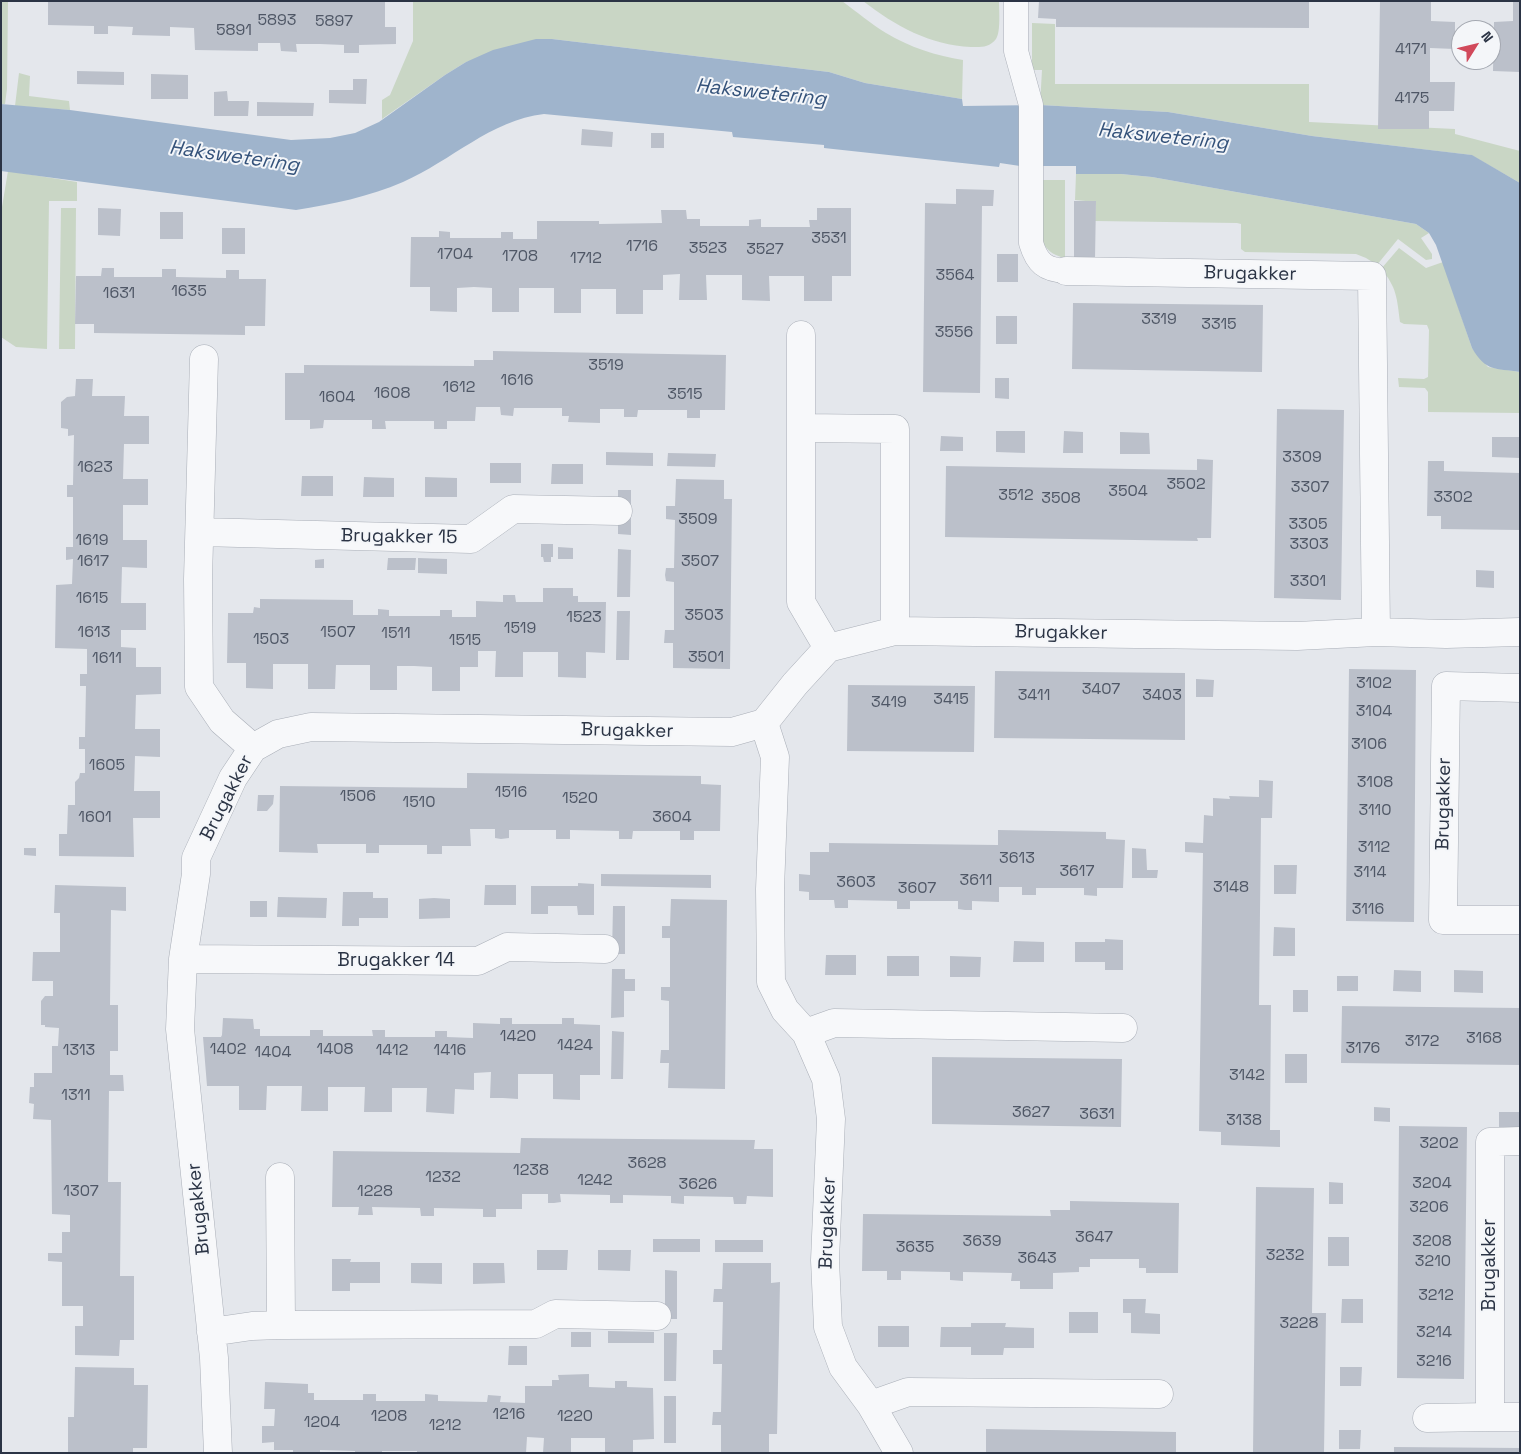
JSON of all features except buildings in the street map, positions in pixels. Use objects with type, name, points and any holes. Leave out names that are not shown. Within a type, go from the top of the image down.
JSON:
[{"type":"street","name":"Brugakker","points":[[1016,1],[1016,51],[1031,105],[1031,243],[1039,262],[1055,271],[1372,276],[1376,632]]},
{"type":"street","points":[[764,723],[795,684],[828,648],[801,602],[801,335]]},
{"type":"street","points":[[204,359],[198,578],[199,687],[222,721],[253,748]]},
{"type":"street","points":[[802,428],[895,429],[895,631]]},
{"type":"street","name":"Brugakker 15","points":[[200,532],[472,539],[513,509],[618,511]]},
{"type":"street","name":"Brugakker","points":[[828,648],[895,631],[1297,636],[1376,632],[1446,634],[1520,632]]},
{"type":"street","name":"Brugakker","points":[[1520,688],[1446,686],[1443,920],[1520,920]]},
{"type":"street","name":"Brugakker","points":[[218,1453],[211,1332],[180,1029],[183,960],[196,874],[196,858],[233,778],[253,748],[278,734],[311,727],[732,732],[764,723],[775,757],[770,889],[771,982],[785,1010],[806,1033],[826,1079],[831,1119],[825,1260],[828,1327],[843,1367],[871,1405],[899,1453]]},
{"type":"street","name":"Brugakker 14","points":[[183,960],[478,961],[506,947],[605,949]]},
{"type":"street","points":[[806,1033],[834,1023],[1123,1028]]},
{"type":"street","name":"Brugakker","points":[[1490,1417],[1490,1142],[1520,1141]]},
{"type":"street","points":[[280,1177],[281,1325]]},
{"type":"street","points":[[211,1332],[252,1326],[281,1325],[536,1324],[555,1314],[657,1316]]},
{"type":"street","points":[[871,1405],[908,1392],[1159,1394]]},
{"type":"street","points":[[1427,1418],[1520,1417]]},
{"type":"green space","points":[[1,1],[8,1],[7,89],[5,104],[1,104]]},
{"type":"green space","points":[[413,1],[842,1],[869,22],[904,43],[943,56],[963,60],[962,99],[865,83],[829,72],[552,39],[466,62],[382,119],[382,100],[390,95],[413,41]]},
{"type":"green space","points":[[863,1],[999,1],[998,36],[991,44],[981,47],[941,42],[900,26]]},
{"type":"green space","points":[[1032,23],[1055,24],[1055,84],[1309,84],[1309,122],[1455,129],[1455,134],[1520,151],[1520,183],[1471,155],[1312,136],[1168,112],[1040,105],[1042,70],[1032,70]]},
{"type":"green space","points":[[19,73],[30,76],[29,96],[69,101],[70,110],[15,106]]},
{"type":"green space","points":[[8,171],[77,182],[77,201],[49,201],[47,349],[16,347],[1,337],[1,213]]},
{"type":"green space","points":[[1076,174],[1121,174],[1152,177],[1416,224],[1429,233],[1421,238],[1432,254],[1432,259],[1426,260],[1398,239],[1377,265],[1356,254],[1245,252],[1241,249],[1241,224],[1237,223],[1095,221],[1096,202],[1075,200]]},
{"type":"green space","points":[[1039,180],[1065,180],[1065,258],[1055,255],[1050,251],[1041,238]]},
{"type":"green space","points":[[61,208],[76,208],[75,349],[59,349]]},
{"type":"green space","points":[[1399,248],[1426,268],[1443,262],[1472,348],[1488,367],[1520,372],[1520,413],[1428,412],[1428,392],[1425,388],[1399,387],[1398,378],[1424,379],[1428,377],[1429,330],[1427,325],[1404,324],[1400,322],[1393,288],[1381,269]]},
{"type":"water","name":"Hakswetering","points":[[536,39],[552,39],[829,72],[865,83],[962,99],[963,106],[1040,105],[1168,112],[1312,136],[1472,155],[1520,183],[1520,372],[1492,368],[1477,356],[1472,348],[1436,245],[1429,233],[1416,224],[1152,177],[1121,174],[1076,174],[1076,166],[1020,166],[1000,163],[999,167],[824,148],[824,145],[733,137],[732,132],[544,114],[506,124],[403,182],[377,192],[296,210],[1,171],[1,104],[70,110],[291,140],[330,138],[355,133],[379,122],[466,62],[493,50]]}]
